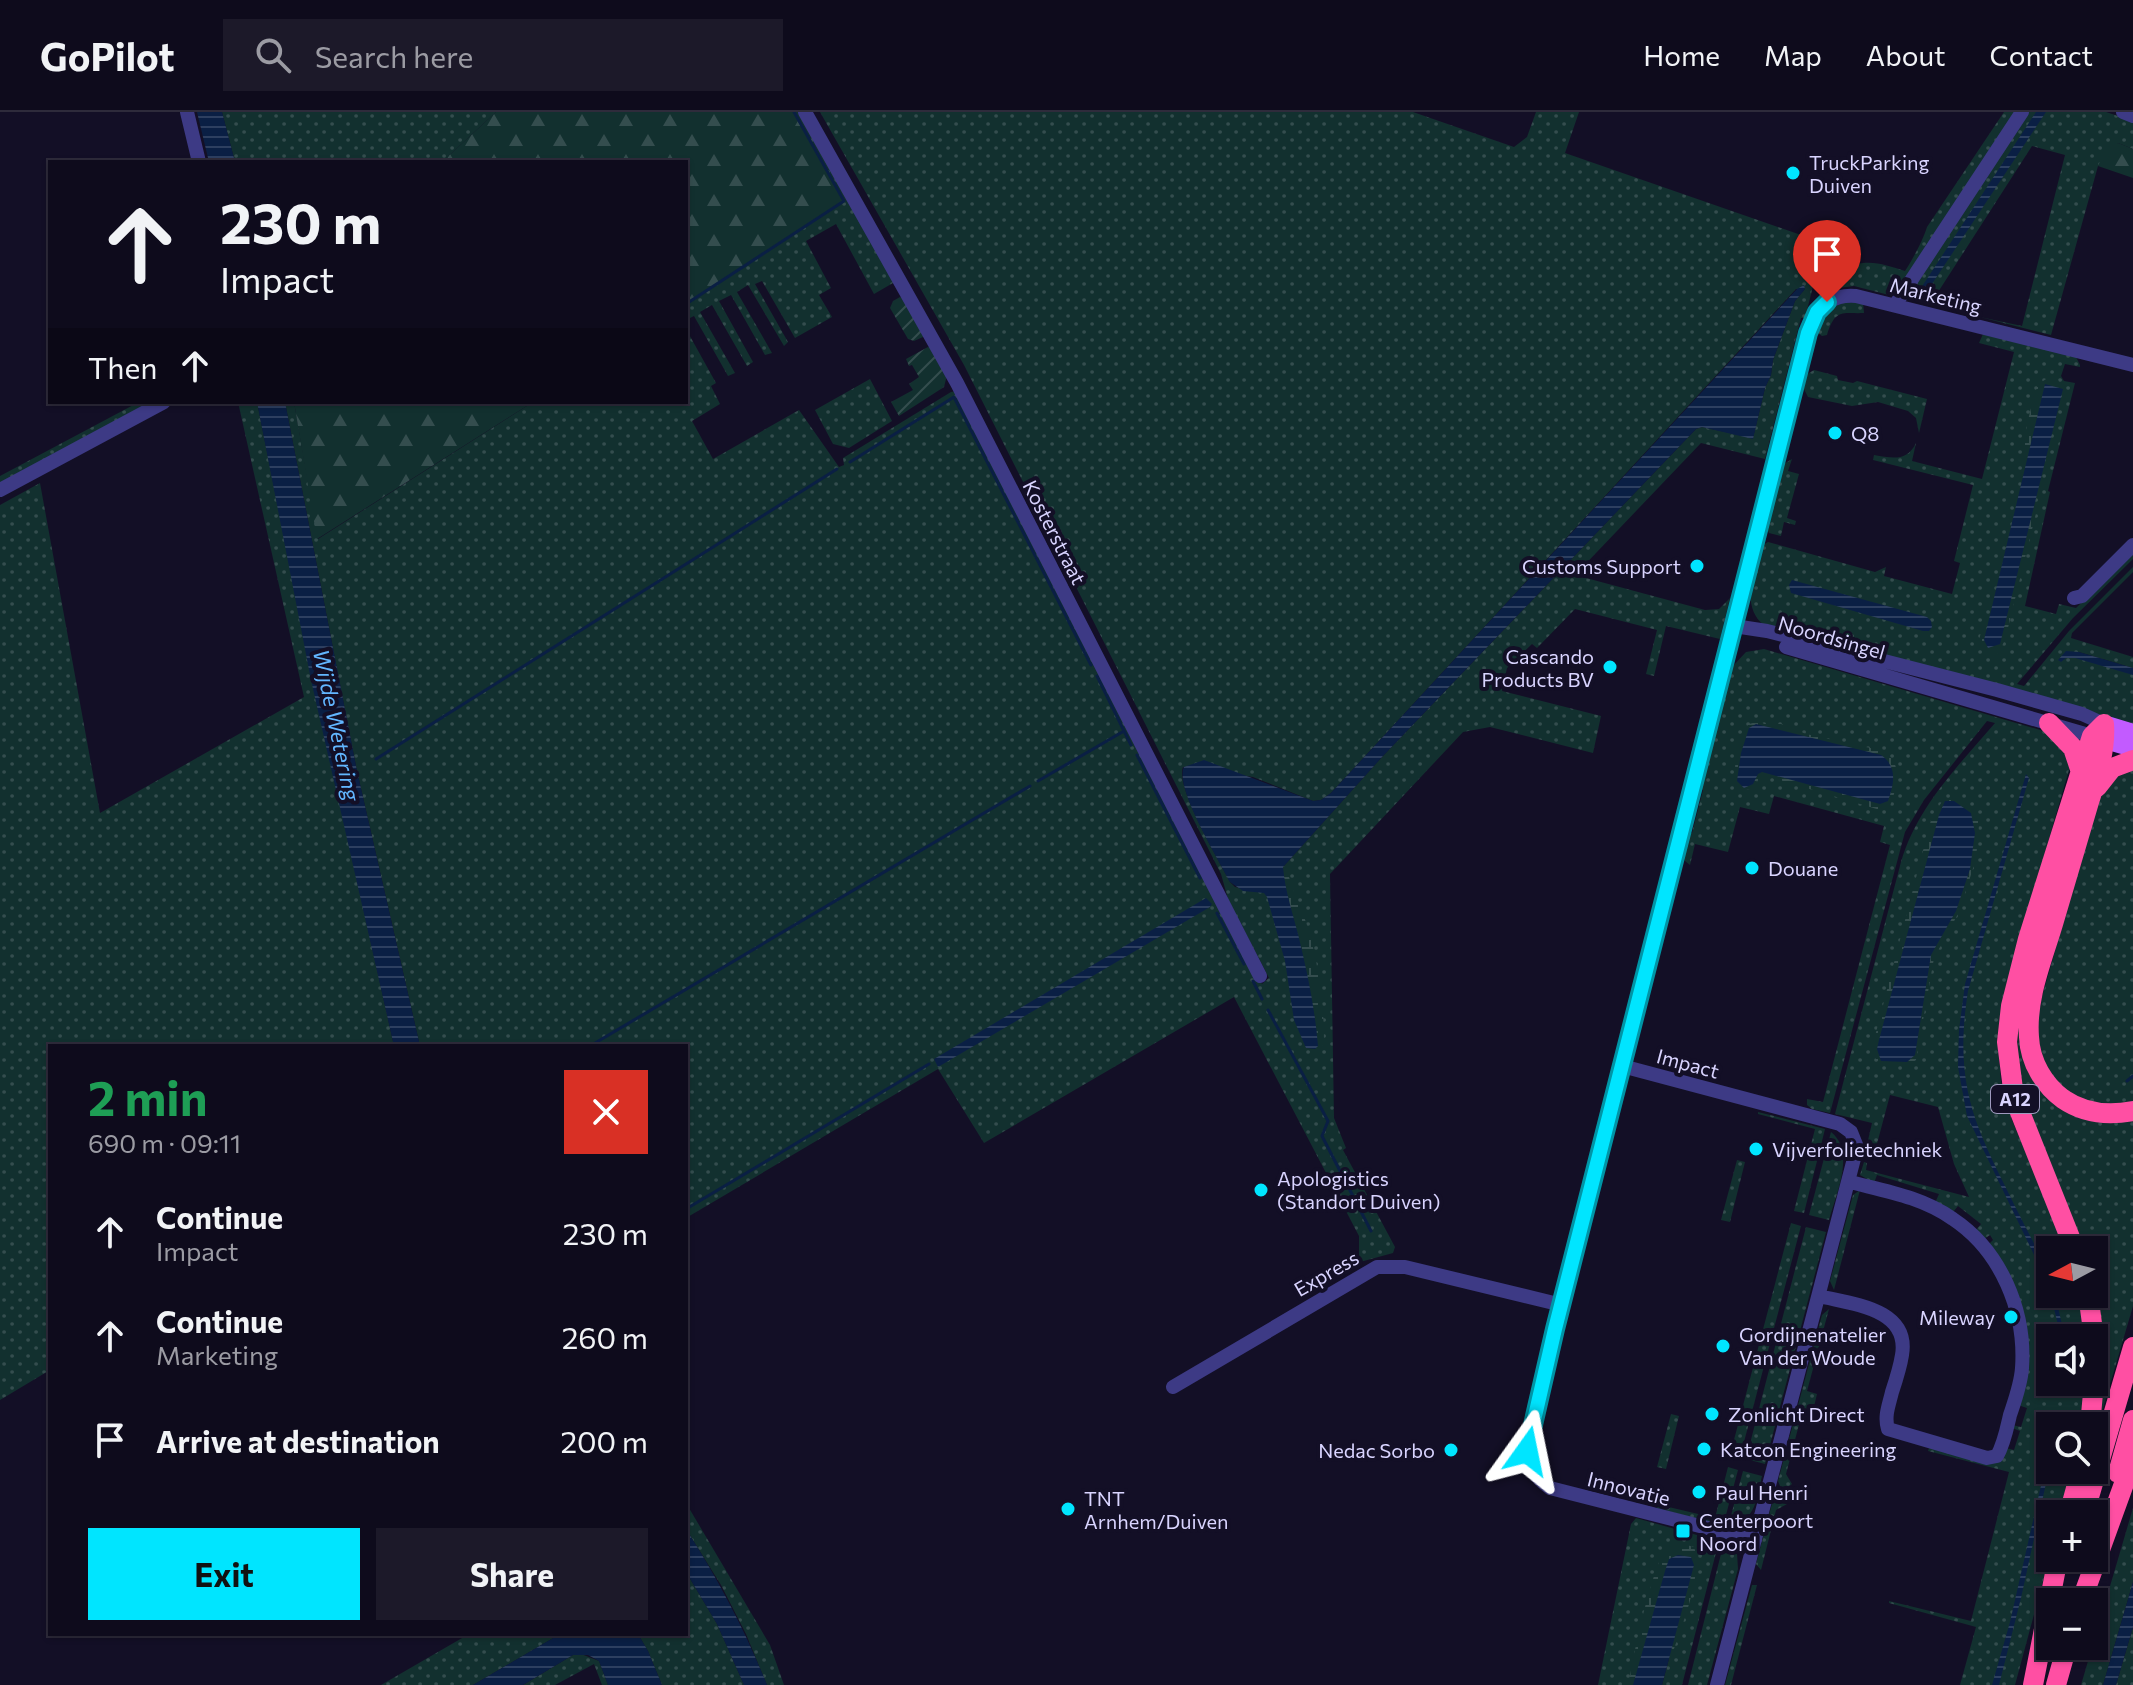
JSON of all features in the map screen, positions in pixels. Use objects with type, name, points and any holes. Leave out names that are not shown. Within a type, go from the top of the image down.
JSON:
[{"type":"highway","points":[[2049,723],[2073,748],[2081,772]]},
{"type":"highway","name":"A12","points":[[2069,1236],[2014,1097],[2007,1042],[2011,1006],[2028,939],[2095,733]]},
{"type":"highway","name":"A12","points":[[2095,733],[2092,793],[2034,983],[2029,1040],[2034,1060],[2047,1085],[2073,1105],[2101,1113],[2133,1111]]},
{"type":"highway","name":"A12","points":[[2092,793],[2112,768],[2133,760]]},
{"type":"highway","points":[[2088,1500],[2133,1347]]},
{"type":"highway","points":[[2108,1505],[2133,1420]]},
{"type":"highway","points":[[2085,1588],[2133,1459]]},
{"type":"highway","points":[[2034,1685],[2055,1572]]},
{"type":"highway","points":[[2034,1685],[2041,1660]]},
{"type":"highway","points":[[2056,1685],[2063,1660]]},
{"type":"main road","name":"Noordsingel","points":[[2095,733],[2133,733]]},
{"type":"main road","name":"Noordsingel","points":[[2095,733],[2133,748]]},
{"type":"street","points":[[187,112],[199,160]]},
{"type":"street","name":"Kosterstraat","points":[[805,112],[957,383],[1260,976]]},
{"type":"street","points":[[1895,305],[2022,112]]},
{"type":"street","points":[[2123,112],[2133,116]]},
{"type":"street","name":"Marketing","points":[[1734,626],[1811,321],[1821,307],[1842,296],[1856,296],[2133,365]]},
{"type":"street","points":[[0,490],[160,404]]},
{"type":"street","points":[[2074,598],[2082,596],[2133,545]]},
{"type":"street","points":[[1622,1066],[1734,626]]},
{"type":"street","name":"Noordsingel","points":[[1734,626],[1767,631],[2082,714],[2095,733]]},
{"type":"street","name":"Noordsingel","points":[[1734,626],[1764,640],[2049,723],[2095,733]]},
{"type":"street","name":"Impact","points":[[1622,1066],[1840,1124],[1851,1132],[1857,1147],[1717,1685]]},
{"type":"street","name":"Innovatie","points":[[1622,1066],[1527,1451],[1529,1466],[1537,1479],[1550,1488],[1755,1540]]},
{"type":"street","points":[[1819,1296],[1876,1309],[1895,1325],[1903,1354],[1886,1415],[1888,1429],[1987,1458],[1997,1456],[2022,1371],[2016,1309],[1998,1266],[1981,1243],[1952,1218],[1905,1196],[1850,1182]]},
{"type":"street","name":"Express","points":[[1173,1387],[1377,1267],[1395,1265],[1562,1305]]},
{"type":"green space","points":[[222,112],[496,112],[444,160],[234,160]]},
{"type":"green space","points":[[496,112],[794,112],[844,201],[688,303],[688,160],[444,160]]},
{"type":"green space","points":[[794,112],[801,112],[895,276],[893,283],[874,294],[836,224],[806,241],[831,288],[819,295],[832,317],[795,338],[762,281],[755,284],[788,342],[784,346],[748,285],[737,292],[772,353],[765,355],[731,295],[719,301],[753,362],[747,366],[712,305],[700,312],[735,373],[728,376],[694,316],[688,319],[688,303],[844,201]]},
{"type":"green space","points":[[820,112],[1413,112],[1514,147],[1527,137],[1536,112],[1579,112],[1565,153],[1824,243],[1805,318],[1801,318],[1765,459],[1701,443],[1575,575],[1705,610],[1719,609],[1730,598],[1720,639],[1666,626],[1654,676],[1646,674],[1657,630],[1575,609],[1537,648],[1532,644],[1507,668],[1502,691],[1601,716],[1593,753],[1490,727],[1463,732],[1330,874],[1334,1118],[1346,1148],[1343,1150],[1395,1247],[1393,1253],[1360,1262],[1359,1236],[1234,997],[984,1143],[938,1069],[688,1217],[688,1044],[420,1044],[357,771],[285,404],[294,404],[318,539],[530,404],[688,404],[688,333],[716,383],[711,386],[720,404],[692,421],[713,459],[799,410],[839,467],[844,465],[843,458],[951,392],[958,391],[1262,984],[1269,978],[1228,899],[1221,874],[964,365]],"holes":[[[1796,289],[1805,289],[1795,301],[1773,360],[1753,438],[1702,427],[1696,429],[1382,757],[1283,867],[1268,893],[1235,887],[1191,806],[1182,777],[1183,767],[1253,777],[1313,801],[1331,793]]]},
{"type":"green space","points":[[2004,112],[2019,112],[1895,293],[1889,295],[1854,286],[1838,288],[1846,269],[1853,265],[1876,263],[1905,271],[1927,227]]},
{"type":"green space","points":[[2026,112],[2106,112],[2133,121],[2133,149],[2118,143],[2098,166],[2051,335],[1980,317],[2022,326],[2065,155],[2032,146],[1931,303],[1970,315],[1916,301],[1913,288]]},
{"type":"green space","points":[[2118,143],[2133,149],[2133,178],[2098,166],[2105,150]]},
{"type":"green space","points":[[900,297],[906,299],[924,332],[923,337],[914,341],[908,339],[890,308],[893,301]]},
{"type":"green space","points":[[1844,302],[1863,303],[1864,313],[1837,316],[1827,335],[1822,336],[1815,331],[1825,311]]},
{"type":"green space","points":[[1983,334],[2076,357],[2080,365],[2065,364],[2061,376],[2064,381],[2075,383],[2048,491],[2025,606],[2056,614],[2059,604],[2076,608],[2133,552],[2133,559],[2073,618],[2017,684],[2024,686],[2069,631],[2133,567],[2133,572],[2072,633],[2071,638],[2133,657],[2133,668],[2071,652],[2133,671],[2133,725],[1919,667],[1876,652],[1766,627],[1753,610],[1752,578],[1761,546],[1768,542],[1875,572],[1886,567],[1884,576],[1952,594],[1960,563],[1954,561],[1973,485],[1873,460],[1874,455],[1904,456],[1916,443],[1912,461],[1982,479],[2014,352],[1979,343]]},
{"type":"green space","points":[[928,347],[933,348],[947,375],[944,387],[899,416],[891,402],[913,390],[909,384],[919,377],[906,359]]},
{"type":"green space","points":[[1814,370],[1837,376],[1838,380],[1857,381],[1927,399],[1919,433],[1916,418],[1908,411],[1878,402],[1852,406],[1808,397],[1802,385],[1804,376]]},
{"type":"green space","points":[[2048,378],[2058,380],[2063,392],[2026,464],[2025,443],[2030,414],[2038,384]]},
{"type":"green space","points":[[870,379],[892,421],[849,448],[833,444],[815,410]]},
{"type":"green space","points":[[135,404],[151,404],[0,485],[0,476]]},
{"type":"green space","points":[[238,404],[257,404],[313,682],[394,1044],[48,1044],[48,1371],[0,1400],[0,505],[40,483],[100,813],[304,697]]},
{"type":"green space","points":[[294,404],[530,404],[317,539]]},
{"type":"green space","points":[[1792,459],[1788,471],[1799,474],[1787,518],[1796,521],[1795,525],[1784,522],[1781,536],[1769,533],[1766,527],[1782,465]]},
{"type":"green space","points":[[2038,505],[2005,640],[1997,655],[1990,655],[1981,646],[1981,633],[1989,630],[2029,511]]},
{"type":"green space","points":[[1764,649],[2047,732],[2055,737],[2071,763],[2004,994],[1998,1041],[2001,1081],[2012,1120],[2061,1236],[2036,1236],[2036,1308],[2081,1308],[2083,1324],[2036,1324],[2036,1396],[2084,1396],[2082,1412],[2036,1412],[2036,1484],[2067,1484],[2063,1500],[2036,1500],[2036,1572],[2045,1572],[2041,1588],[2036,1588],[2036,1607],[2015,1685],[1960,1685],[1976,1627],[1889,1603],[1971,1621],[2009,1472],[1928,1451],[1929,1448],[1985,1462],[2006,1448],[2014,1450],[2020,1431],[2012,1425],[2021,1427],[2027,1408],[2018,1405],[2027,1352],[1989,1244],[1993,1240],[1990,1235],[1984,1239],[1975,1231],[1981,1224],[1958,1206],[1953,1212],[1935,1203],[1939,1194],[1877,1175],[1874,1183],[1860,1175],[1864,1162],[1867,1163],[1866,1170],[1969,1197],[1954,1164],[1938,1107],[1890,1095],[1874,1155],[1867,1153],[1866,1149],[1872,1123],[1835,1114],[1908,842],[1940,788],[1995,723],[1987,721],[1924,800],[1905,832],[1830,1113],[1812,1109],[1807,1105],[1807,1099],[1823,1102],[1890,845],[1880,842],[1884,826],[1774,796],[1769,814],[1740,807],[1728,852],[1695,844],[1690,865],[1685,861],[1683,855],[1688,833],[1692,833],[1703,790],[1700,788],[1732,667],[1746,652]]},
{"type":"green space","points":[[1760,721],[1884,751],[1897,770],[1890,806],[1880,810],[1766,776],[1759,778],[1751,790],[1739,789],[1735,774],[1738,746],[1749,724]]},
{"type":"green space","points":[[2133,765],[2133,1102],[2102,1105],[2078,1098],[2058,1083],[2044,1062],[2037,1038],[2037,1022],[2100,794],[2119,770]]},
{"type":"green space","points":[[1955,798],[1977,816],[1976,859],[1959,912],[1934,958],[1916,1060],[1896,1066],[1885,1064],[1876,1060],[1873,1044],[1932,816],[1944,799]]},
{"type":"green space","points":[[1287,865],[1312,943],[1320,985],[1324,1042],[1315,1049],[1282,883],[1283,867]]},
{"type":"green space","points":[[2026,1003],[2046,1091],[2133,1116],[2133,1306],[2108,1391],[2108,1324],[2094,1324],[2094,1308],[2108,1308],[2108,1236],[2075,1236],[2017,1081],[2017,1033]]},
{"type":"green space","points":[[1758,1112],[1825,1129],[1804,1213],[1794,1211],[1815,1129]]},
{"type":"green space","points":[[1831,1132],[1838,1140],[1843,1162],[1829,1220],[1809,1215]]},
{"type":"green space","points":[[1737,1160],[1745,1162],[1730,1222],[1721,1220]]},
{"type":"green space","points":[[1860,1190],[1834,1290],[1830,1281],[1853,1195]]},
{"type":"green space","points":[[1791,1223],[1801,1226],[1740,1457],[1730,1455]]},
{"type":"green space","points":[[1806,1227],[1826,1232],[1765,1464],[1746,1459]]},
{"type":"green space","points":[[1829,1309],[1807,1391],[1817,1394],[1811,1419],[1801,1417],[1786,1474],[1792,1484],[1787,1488],[1780,1486],[1778,1481],[1822,1315]]},
{"type":"green space","points":[[2094,1396],[2107,1396],[2102,1412],[2094,1412]]},
{"type":"green space","points":[[1671,1414],[1679,1416],[1666,1469],[1657,1467]]},
{"type":"green space","points":[[1728,1467],[1738,1470],[1723,1526],[1657,1508],[1656,1504],[1715,1518]]},
{"type":"green space","points":[[1743,1471],[1762,1476],[1756,1500],[1745,1519],[1729,1523]]},
{"type":"green space","points":[[1773,1500],[1785,1500],[1787,1504],[1776,1510],[1761,1570],[1756,1564]]},
{"type":"green space","points":[[688,1506],[770,1645],[784,1685],[767,1685],[721,1585],[688,1532]]},
{"type":"green space","points":[[2133,1508],[2133,1582],[2103,1685],[2081,1685],[2088,1660],[2108,1660],[2108,1593]]},
{"type":"green space","points":[[1636,1518],[1675,1529],[1681,1534],[1682,1531],[1719,1541],[1682,1685],[1662,1685],[1694,1565],[1633,1685],[1598,1685],[1631,1524]]},
{"type":"green space","points":[[1671,1541],[1694,1547],[1696,1573],[1689,1604],[1670,1661],[1668,1653],[1636,1685],[1629,1685],[1651,1586],[1664,1550]]},
{"type":"green space","points":[[1724,1542],[1737,1553],[1738,1569],[1707,1685],[1688,1685]]},
{"type":"green space","points":[[688,1575],[717,1624],[744,1685],[662,1685],[639,1636],[688,1636]]},
{"type":"green space","points":[[1752,1585],[1757,1585],[1731,1685],[1725,1685]]},
{"type":"green space","points":[[2133,1627],[2133,1685],[2116,1685]]},
{"type":"green space","points":[[466,1636],[557,1636],[473,1685],[381,1685]]},
{"type":"green space","points":[[581,1654],[599,1661],[608,1685],[602,1685],[594,1664],[555,1685],[523,1685],[573,1655]]},
{"type":"water","points":[[197,112],[222,112],[234,160],[209,160]]},
{"type":"water","points":[[2036,112],[2046,112],[1924,296],[1919,291]]},
{"type":"water","points":[[1804,285],[1805,289],[1795,301],[1773,360],[1753,439],[1702,427],[1696,429],[1382,757],[1283,867],[1315,1018],[1318,1046],[1315,1049],[1306,1048],[1294,1020],[1285,961],[1267,897],[1264,893],[1243,891],[1230,882],[1191,806],[1185,790],[1184,767],[1204,760],[1313,801],[1331,793]]},
{"type":"water","points":[[2045,384],[2063,389],[2000,644],[1988,648],[1984,640]]},
{"type":"water","name":"Wijde Wetering","points":[[257,404],[285,404],[357,771],[420,1044],[394,1044],[311,680]]},
{"type":"water","points":[[1792,580],[1927,617],[1932,627],[1929,631],[1923,631],[1791,593],[1789,585]]},
{"type":"water","points":[[2066,651],[2133,668],[2133,675],[2075,658],[2066,658],[2061,662],[2058,660]]},
{"type":"water","points":[[1756,724],[1881,755],[1892,770],[1893,782],[1888,801],[1880,804],[1762,772],[1753,784],[1744,788],[1737,781],[1741,753],[1749,728]]},
{"type":"water","points":[[2026,774],[2029,778],[1968,991],[1964,1057],[1973,1111],[1993,1161],[2036,1247],[2036,1259],[1967,1116],[1958,1067],[1965,984]]},
{"type":"water","points":[[1945,801],[1954,801],[1971,813],[1975,833],[1970,869],[1956,911],[1931,955],[1915,1055],[1907,1062],[1881,1061],[1877,1049],[1879,1040]]},
{"type":"water","points":[[1206,898],[1212,904],[1210,907],[938,1067],[934,1059]]},
{"type":"water","points":[[2054,1308],[2058,1308],[2062,1324],[2058,1324]]},
{"type":"water","points":[[2041,1484],[2046,1484],[2042,1500],[2038,1500]]},
{"type":"water","points":[[2036,1508],[2036,1529],[2021,1598],[1999,1685],[1992,1685]]},
{"type":"water","points":[[688,1532],[730,1605],[767,1685],[744,1685],[717,1624],[688,1575]]},
{"type":"water","points":[[1678,1555],[1691,1557],[1694,1565],[1662,1685],[1633,1685],[1669,1559]]},
{"type":"water","points":[[2133,1582],[2133,1627],[2116,1685],[2103,1685]]},
{"type":"water","points":[[557,1636],[639,1636],[662,1685],[608,1685],[599,1661],[588,1655],[573,1655],[523,1685],[473,1685]]},
{"type":"waterway","points":[[688,303],[844,201],[794,112]]},
{"type":"waterway","points":[[850,462],[954,397],[1091,665]]},
{"type":"waterway","points":[[376,759],[837,469]]},
{"type":"waterway","points":[[1097,676],[1131,745]]},
{"type":"waterway","points":[[1038,781],[1124,731]]},
{"type":"waterway","points":[[1137,755],[1200,878]]},
{"type":"waterway","points":[[593,1044],[1030,786]]},
{"type":"waterway","points":[[1217,913],[1244,964]]},
{"type":"waterway","points":[[1253,981],[1262,999]]},
{"type":"waterway","points":[[1268,1010],[1328,1121],[1322,1136],[1371,1231]]},
{"type":"waterway","points":[[688,1208],[929,1064]]},
{"type":"waterway","points":[[2127,1081],[2133,1076]]},
{"type":"place","name":"TruckParking Duiven","points":[[1793,173]]},
{"type":"place","name":"Q8","points":[[1835,433]]},
{"type":"place","name":"Customs Support","points":[[1697,566]]},
{"type":"place","name":"Cascando Products BV","points":[[1610,667]]},
{"type":"place","name":"Douane","points":[[1752,868]]},
{"type":"place","name":"Vijverfolietechniek","points":[[1756,1149]]},
{"type":"place","name":"Apologistics (Standort Duiven)","points":[[1261,1190]]},
{"type":"place","name":"Mileway","points":[[2011,1317]]},
{"type":"place","name":"Gordijnenatelier Van der Woude","points":[[1723,1346]]},
{"type":"place","name":"Zonlicht Direct","points":[[1712,1414]]},
{"type":"place","name":"Katcon Engineering","points":[[1704,1449]]},
{"type":"place","name":"Nedac Sorbo","points":[[1451,1450]]},
{"type":"place","name":"Paul Henri","points":[[1699,1492]]},
{"type":"place","name":"TNT Arnhem/Duiven","points":[[1068,1509]]},
{"type":"place","name":"Centerpoort Noord","points":[[1683,1531]]},
{"type":"route","points":[[1527,1451],[1555,1329],[1811,321],[1827,302]]}]
